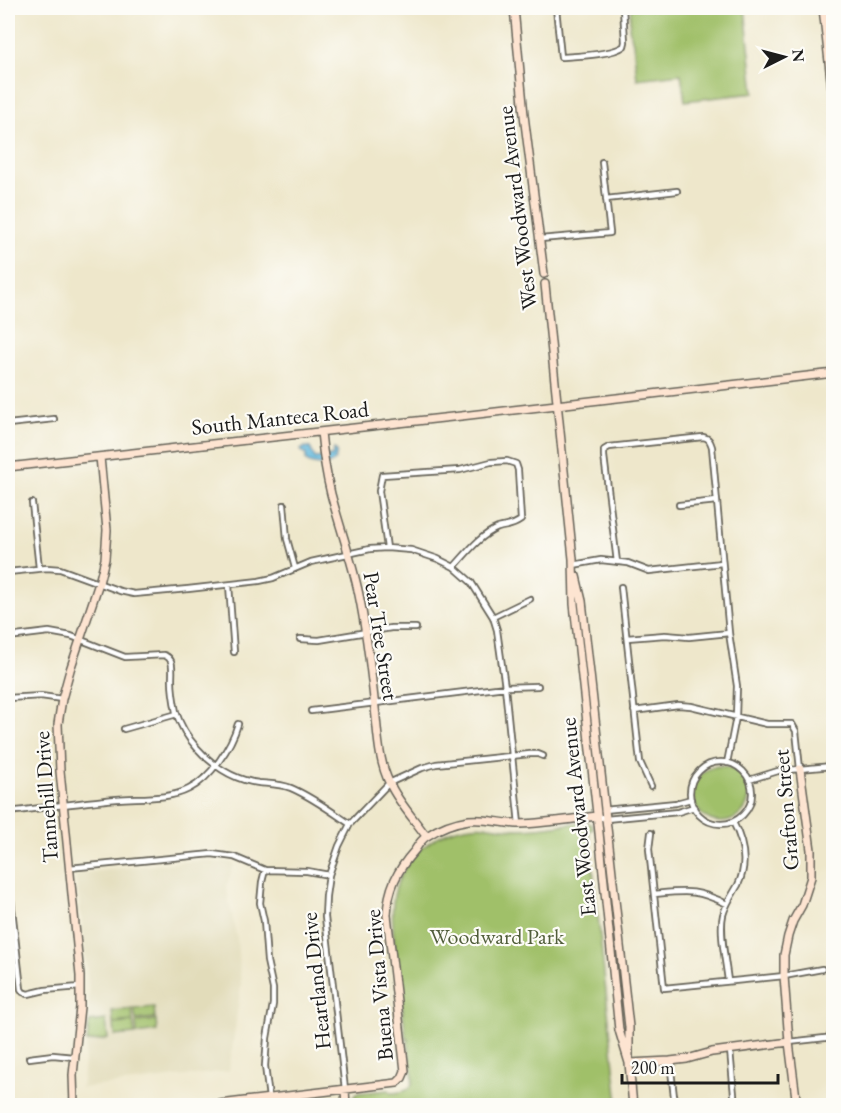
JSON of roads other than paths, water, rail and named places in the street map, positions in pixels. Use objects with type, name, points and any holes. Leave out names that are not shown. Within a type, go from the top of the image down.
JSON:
[{"type":"street","name":"West Woodward Avenue","points":[[514,8],[557,405]]},
{"type":"street","points":[[556,8],[561,57],[620,50],[625,42],[623,8]]},
{"type":"street","points":[[823,8],[834,107]]},
{"type":"street","points":[[540,239],[610,233],[602,162]]},
{"type":"street","points":[[606,199],[677,191]]},
{"type":"street","name":"South Manteca Road","points":[[8,467],[834,373]]},
{"type":"street","name":"East Woodward Avenue","points":[[557,405],[573,565],[574,604],[618,1030],[629,1063]]},
{"type":"street","points":[[8,424],[54,418]]},
{"type":"street","name":"Pear Tree Street","points":[[321,432],[331,494],[349,553],[366,632],[381,755],[389,783],[426,836]]},
{"type":"street","points":[[617,562],[604,450],[609,447],[708,438],[711,447],[729,633],[737,687],[736,717],[727,763]]},
{"type":"street","name":"Tannehill Drive","points":[[74,1106],[73,1075],[79,1028],[80,987],[58,750],[58,724],[62,699],[105,559],[107,543],[105,500],[100,457]]},
{"type":"street","points":[[387,548],[379,491],[382,475],[452,471],[491,462],[507,461],[516,464],[520,520],[513,526],[497,528],[476,543],[454,567]]},
{"type":"street","points":[[679,505],[717,501]]},
{"type":"street","points":[[32,503],[39,568]]},
{"type":"street","points":[[284,505],[287,539],[296,567]]},
{"type":"street","points":[[8,572],[39,568],[60,569],[134,594],[229,585],[273,578],[311,562],[349,553],[387,548],[411,550],[438,559],[454,567],[471,582],[493,617],[497,630],[519,824]]},
{"type":"street","points":[[573,565],[601,560],[628,563],[649,571],[722,563]]},
{"type":"street","name":"East Woodward Avenue","points":[[573,565],[582,601],[620,932],[629,1027],[629,1063],[633,1106]]},
{"type":"street","points":[[229,585],[234,652]]},
{"type":"street","points":[[621,587],[640,762],[651,786]]},
{"type":"street","points":[[493,617],[530,599]]},
{"type":"street","points":[[300,639],[319,640],[391,628],[416,628]]},
{"type":"street","points":[[8,637],[50,632],[71,636],[125,657],[164,656],[168,658],[171,661],[177,714],[195,746],[215,766],[224,772],[251,782],[291,788],[350,824]]},
{"type":"street","points":[[627,638],[666,634],[689,637],[729,633]]},
{"type":"street","points":[[311,711],[505,687],[538,686]]},
{"type":"street","points":[[8,698],[41,696],[62,699]]},
{"type":"street","points":[[634,711],[678,705],[736,717]]},
{"type":"street","points":[[124,729],[177,714]]},
{"type":"street","name":"Grafton Street","points":[[736,717],[767,724],[792,724],[796,731],[812,864],[811,877],[788,936],[784,956],[789,1042],[797,1106]]},
{"type":"street","points":[[8,814],[16,811],[181,793],[199,783],[215,766],[234,739],[238,724]]},
{"type":"street","name":"Heartland Drive","points":[[346,1106],[325,916],[329,875],[350,824],[389,783],[422,768],[436,764],[538,754],[543,756]]},
{"type":"street","points":[[727,763],[739,768],[749,780],[752,791],[749,806],[744,814],[733,822],[717,824],[707,821],[696,811],[691,799],[693,780],[710,764],[727,763]]},
{"type":"street","points":[[749,780],[767,773],[832,766]]},
{"type":"street","points":[[597,816],[605,810],[676,803],[691,799]]},
{"type":"street","name":"Buena Vista Drive","points":[[203,1106],[269,1102],[397,1083],[402,1078],[405,1071],[389,937],[388,902],[399,870],[426,836],[467,820],[519,824],[597,816],[606,819],[678,812],[694,807]]},
{"type":"street","points":[[728,981],[723,916],[739,883],[744,860],[740,835],[733,822]]},
{"type":"street","points":[[651,833],[649,849],[664,988],[784,976],[822,969]]},
{"type":"street","points":[[69,868],[212,854],[234,857],[266,870],[307,871],[329,875]]},
{"type":"street","points":[[266,870],[260,903],[273,989],[265,1066],[269,1102]]},
{"type":"street","points":[[8,873],[19,985],[23,992],[28,994],[80,987]]},
{"type":"street","points":[[654,894],[699,892],[727,904]]},
{"type":"street","points":[[629,1063],[687,1059],[712,1052],[834,1037]]},
{"type":"street","points":[[730,1050],[735,1106]]},
{"type":"street","points":[[29,1058],[53,1055],[74,1057]]},
{"type":"street","points":[[670,1061],[675,1106]]},
{"type":"water","points":[[305,447],[310,448],[315,458],[332,456],[334,449],[337,451],[335,459],[327,465],[306,461],[306,455],[301,450]]},
{"type":"park label","name":"Woodward Park","points":[[497,936]]}]
